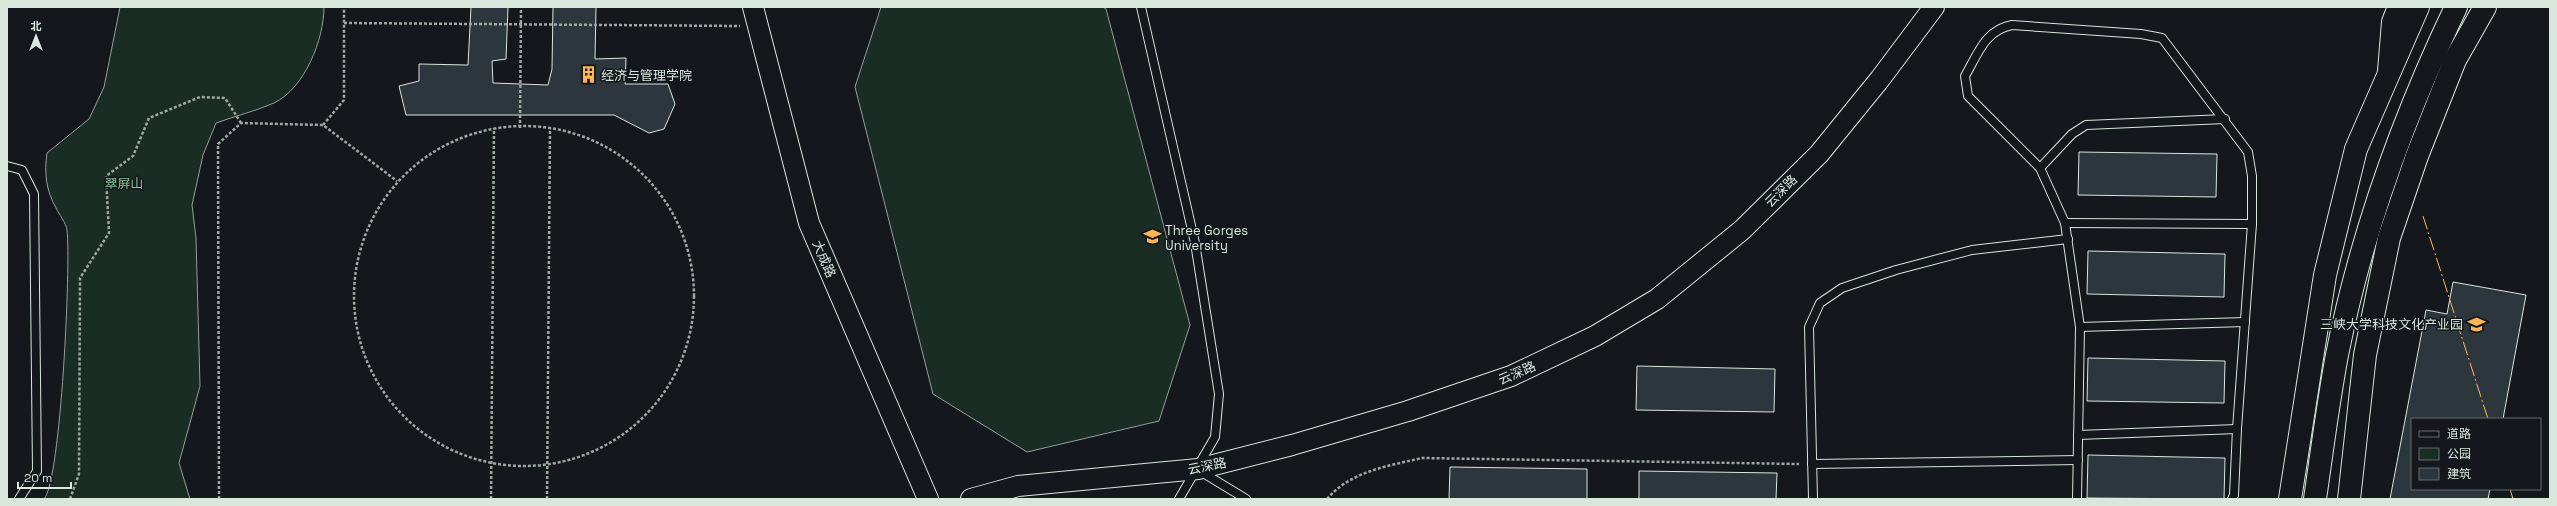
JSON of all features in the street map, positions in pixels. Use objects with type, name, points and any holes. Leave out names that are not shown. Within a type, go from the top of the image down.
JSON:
[{"type":"highway","points":[[2389,71],[2393,22],[2399,7]]},
{"type":"highway","points":[[2290,499],[2324,275],[2356,149],[2418,7]]},
{"type":"highway","points":[[2315,499],[2337,355],[2368,233],[2398,142],[2424,74],[2456,7]]},
{"type":"highway","points":[[2349,499],[2365,355],[2389,238],[2417,156],[2455,60],[2485,7]]},
{"type":"street","name":"大成路","points":[[753,7],[809,223],[928,499]]},
{"type":"street","name":"云深路","points":[[971,499],[1018,486],[1198,469],[1292,445],[1408,411],[1511,376],[1595,336],[1657,299],[1742,230],[1819,154],[1880,79],[1934,7]]},
{"type":"lane","points":[[1141,7],[1195,243],[1220,394],[1215,437],[1198,469],[1179,499]]},
{"type":"lane","points":[[2077,499],[2080,327],[2065,223],[2040,168],[1968,96],[1965,76],[1989,36],[1999,28],[2012,25],[2141,34],[2162,38],[2225,119],[2248,152],[2252,176],[2252,224],[2244,322],[2234,495],[2232,499]]},
{"type":"lane","points":[[2040,168],[2072,134],[2086,125],[2225,119]]},
{"type":"lane","points":[[7,166],[22,170],[34,194],[37,470],[19,499]]},
{"type":"lane","points":[[2065,223],[2252,224]]},
{"type":"lane","points":[[1813,499],[1809,327],[1820,303],[1842,288],[1951,255],[1972,250],[2068,239]]},
{"type":"lane","points":[[2080,327],[2244,322]]},
{"type":"lane","points":[[2078,435],[2237,429]]},
{"type":"lane","points":[[1812,464],[2078,460]]},
{"type":"lane","points":[[1198,469],[1246,499]]},
{"type":"path","points":[[323,125],[344,100],[344,7]]},
{"type":"path","points":[[520,128],[521,7]]},
{"type":"path","points":[[344,23],[758,26]]},
{"type":"path","points":[[70,499],[79,474],[80,278],[109,233],[106,176],[133,156],[149,118],[200,97],[225,98],[241,124]]},
{"type":"path","points":[[219,499],[218,144],[241,124],[323,125],[397,181]]},
{"type":"path","points":[[547,499],[550,127]]},
{"type":"path","points":[[550,127],[604,145],[650,180],[681,227],[695,282],[690,339],[667,391],[628,432],[578,458],[521,467],[466,457],[417,430],[380,388],[357,337],[353,282],[367,228],[397,181],[442,146],[494,128],[520,128],[550,127]]},
{"type":"path","points":[[491,499],[494,128]]},
{"type":"path","points":[[1327,499],[1338,486],[1372,469],[1422,458],[1812,464]]},
{"type":"green space","name":"翠屏山","points":[[120,7],[324,7],[321,33],[311,61],[295,86],[285,96],[274,103],[216,123],[203,155],[192,205],[196,238],[200,386],[179,463],[190,499],[44,499],[50,483],[60,415],[66,325],[68,251],[67,230],[48,188],[46,174],[47,153],[89,119],[104,87]]},
{"type":"green space","points":[[881,7],[1103,7],[1106,9],[1190,325],[1159,421],[1027,452],[933,394],[855,87]]},
{"type":"building","name":"经济与管理学院","points":[[471,7],[508,7],[506,59],[492,61],[493,83],[548,85],[552,69],[553,7],[596,7],[595,59],[626,58],[625,84],[668,84],[675,104],[664,129],[649,133],[614,115],[406,115],[399,86],[419,81],[419,64],[468,65]]},
{"type":"building","points":[[2079,152],[2217,154],[2216,197],[2078,195]]},
{"type":"building","points":[[2088,251],[2225,254],[2224,297],[2087,294]]},
{"type":"building","points":[[2453,282],[2526,295],[2503,418],[2411,418],[2411,490],[2490,490],[2488,499],[2390,499],[2426,310],[2447,314]]},
{"type":"building","points":[[2088,358],[2225,361],[2224,403],[2087,401]]},
{"type":"building","points":[[1637,366],[1775,369],[1774,412],[1636,410]]},
{"type":"building","points":[[2088,455],[2225,458],[2224,499],[2087,498]]},
{"type":"building","points":[[1450,467],[1587,469],[1587,499],[1449,499]]},
{"type":"building","points":[[1639,471],[1777,473],[1776,499],[1639,499]]},
{"type":"power","points":[[2423,216],[2488,418]]},
{"type":"power","points":[[2510,490],[2513,499]]},
{"type":"place","name":"经济与管理学院","points":[[588,75]]},
{"type":"place","name":"Three Gorges University","points":[[1152,237]]},
{"type":"place","name":"三峡大学科技文化产业园","points":[[2476,324]]}]
